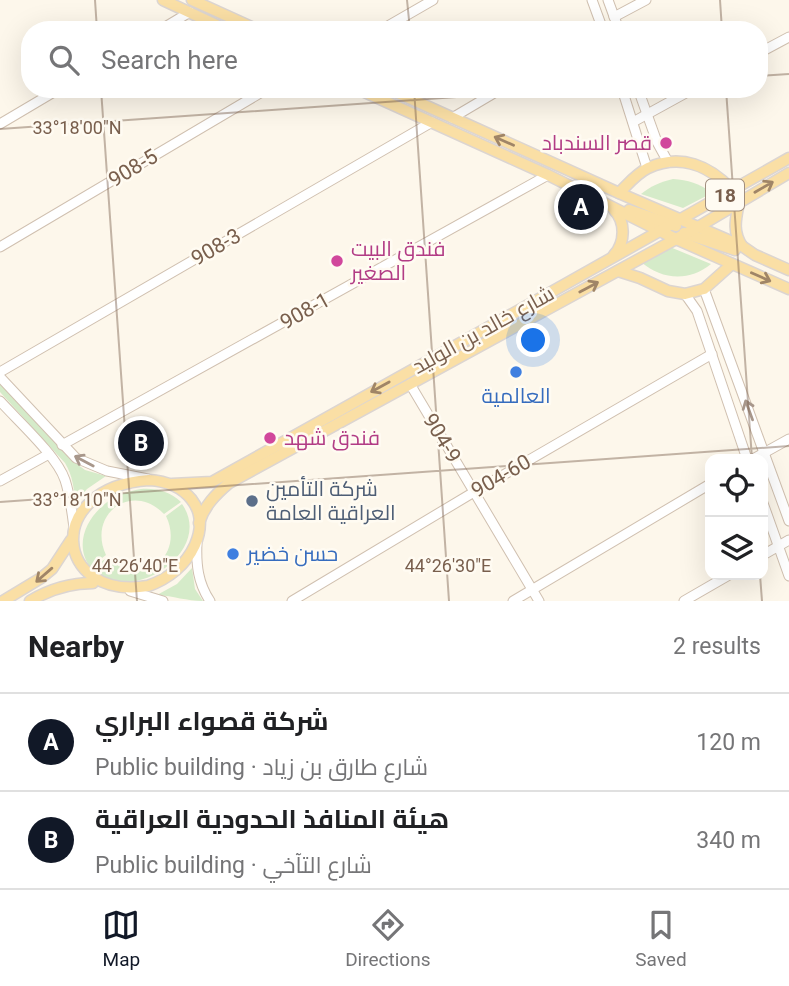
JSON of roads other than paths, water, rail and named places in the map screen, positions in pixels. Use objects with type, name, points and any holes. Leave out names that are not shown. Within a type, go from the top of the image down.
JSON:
[{"type":"main road","points":[[163,0],[208,21]]},
{"type":"main road","points":[[202,2],[240,21]]},
{"type":"main road","points":[[378,98],[548,175],[660,232],[789,289]]},
{"type":"main road","points":[[409,98],[619,193],[677,223]]},
{"type":"main road","name":"شارع خالد بن الوليد","points":[[172,484],[212,482],[789,158]]},
{"type":"main road","points":[[619,193],[647,168],[668,162],[687,162],[705,167],[733,190]]},
{"type":"main road","name":"شارع خالد بن الوليد","points":[[200,523],[206,506],[229,483],[698,227],[789,173]]},
{"type":"main road","points":[[739,201],[735,225],[742,246]]},
{"type":"main road","points":[[612,208],[698,227],[742,246],[755,255]]},
{"type":"main road","points":[[611,258],[619,250],[623,233],[619,215],[612,208]]},
{"type":"main road","points":[[660,232],[687,233],[755,255],[789,270]]},
{"type":"main road","points":[[618,271],[668,291],[685,294],[704,289],[732,264]]},
{"type":"main road","points":[[3,601],[30,586],[52,569],[86,510],[104,494],[126,484],[149,480],[179,487],[190,497],[198,511],[200,523],[197,541],[190,555],[174,572],[128,594],[93,583],[81,573],[72,552],[74,534]]},
{"type":"main road","points":[[30,601],[62,586],[93,583]]},
{"type":"street","points":[[397,21],[433,0]]},
{"type":"street","points":[[592,0],[599,21]]},
{"type":"street","points":[[608,0],[616,21]]},
{"type":"street","points":[[614,17],[646,0]]},
{"type":"street","points":[[175,21],[190,12]]},
{"type":"street","points":[[768,48],[789,37]]},
{"type":"street","points":[[0,124],[43,98]]},
{"type":"street","name":"908-5","points":[[0,247],[252,98]]},
{"type":"street","points":[[453,118],[486,98]]},
{"type":"street","points":[[625,98],[647,168]]},
{"type":"street","points":[[641,98],[657,142],[668,162]]},
{"type":"street","points":[[633,122],[676,98]]},
{"type":"street","name":"908-3","points":[[0,375],[432,122]]},
{"type":"street","name":"908-1","points":[[62,445],[548,175]]},
{"type":"street","points":[[704,289],[789,521]]},
{"type":"street","points":[[685,294],[697,311],[745,454]]},
{"type":"street","name":"904-60","points":[[292,601],[712,354]]},
{"type":"street","points":[[0,375],[76,458],[107,471],[149,480]]},
{"type":"street","name":"904-9","points":[[410,384],[539,601]]},
{"type":"street","points":[[0,401],[60,469],[66,481],[74,534]]},
{"type":"street","points":[[765,453],[789,439]]},
{"type":"street","points":[[0,481],[49,454]]},
{"type":"street","points":[[513,601],[705,487]]},
{"type":"street","points":[[768,517],[789,576]]},
{"type":"street","points":[[768,552],[789,540]]},
{"type":"street","points":[[197,541],[198,575],[210,601]]},
{"type":"street","points":[[684,601],[720,580]]},
{"type":"street","points":[[128,594],[163,601]]},
{"type":"place","name":"قصر السندباد","points":[[666,143]]},
{"type":"place","name":"شركة قصواء البراري","points":[[581,207]]},
{"type":"place","name":"فندق البيت الصغير","points":[[337,261]]},
{"type":"place","name":"العالمية","points":[[516,372]]},
{"type":"place","name":"فندق شهد","points":[[270,438]]},
{"type":"place","name":"هيئة المنافذ الحدودية العراقية","points":[[141,443]]},
{"type":"place","name":"شركة التأمين العراقية العامة","points":[[252,501]]},
{"type":"place","name":"حسن خضير","points":[[233,554]]}]
